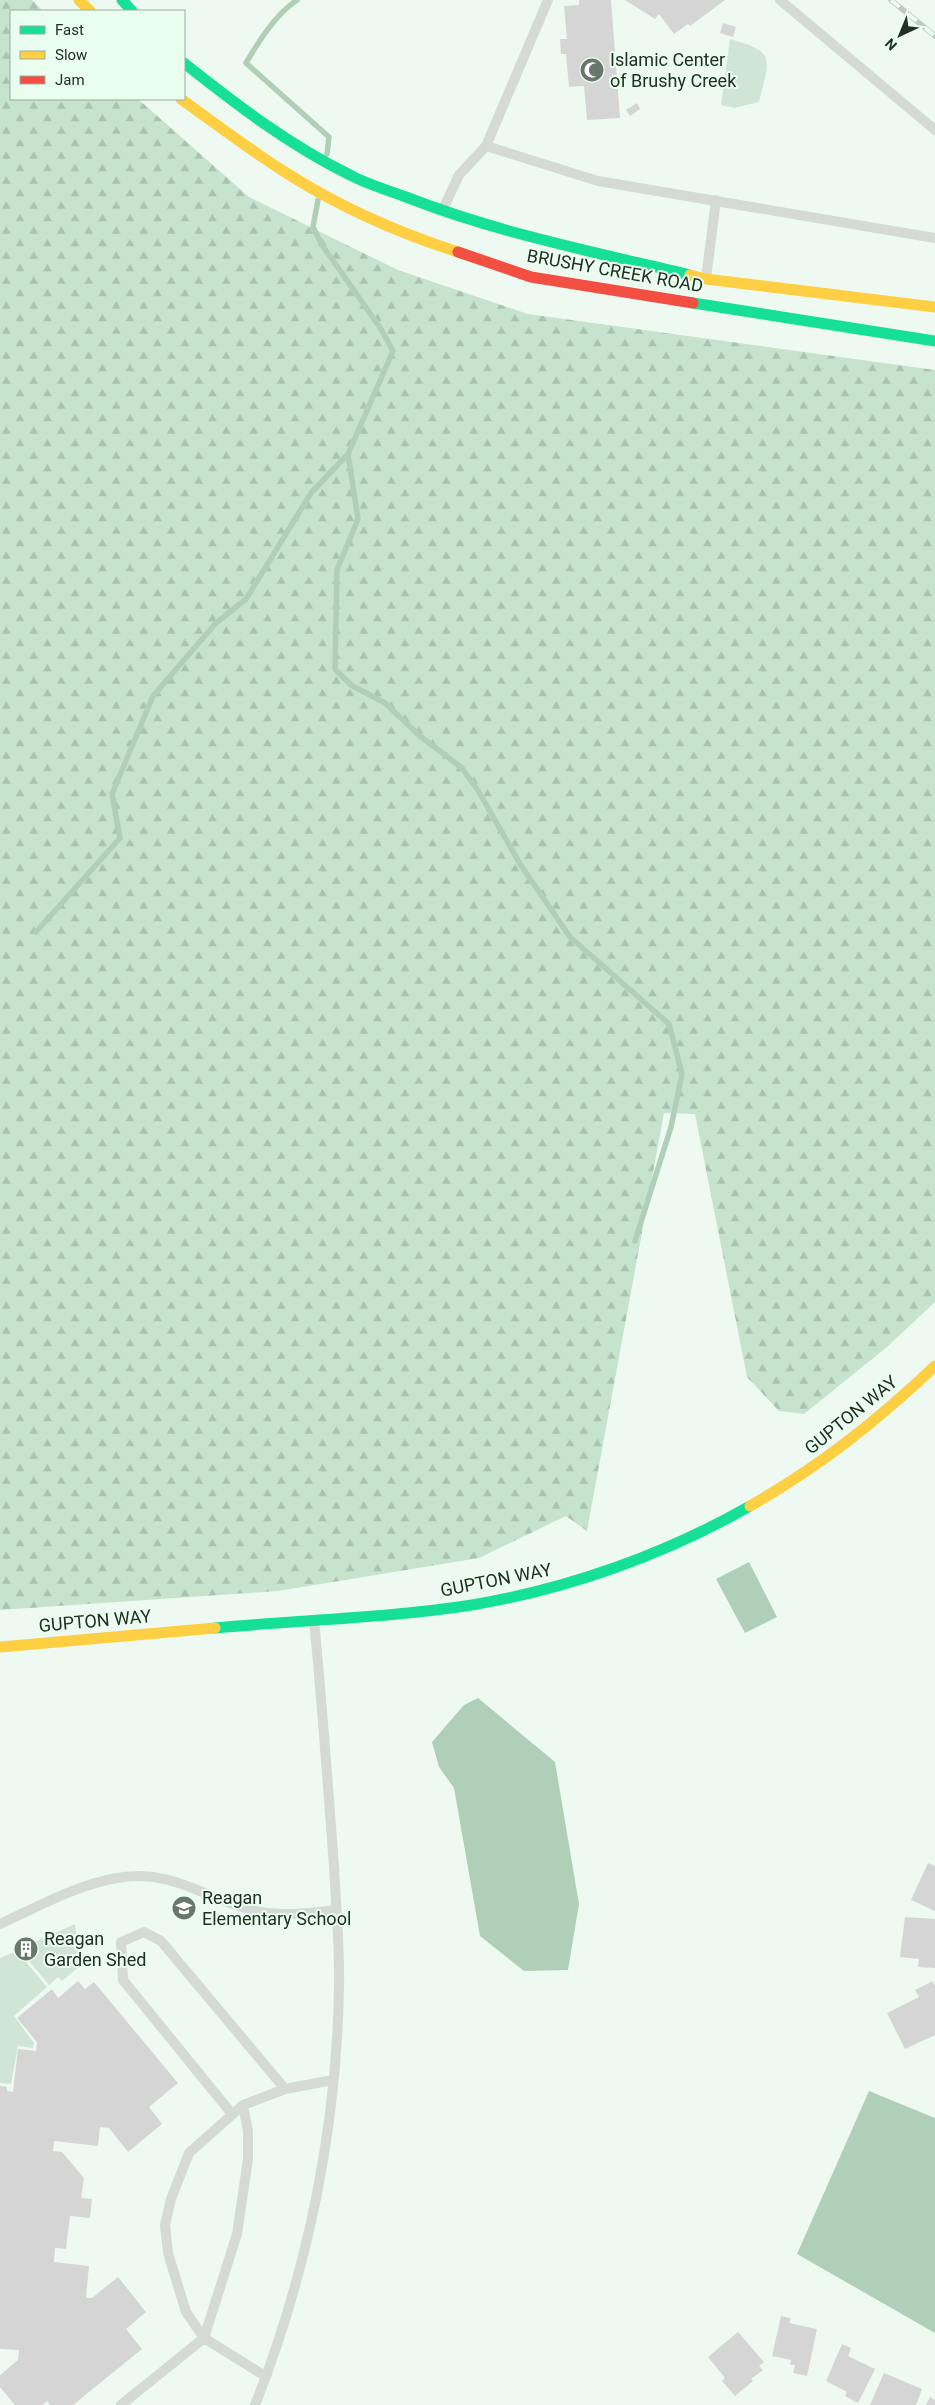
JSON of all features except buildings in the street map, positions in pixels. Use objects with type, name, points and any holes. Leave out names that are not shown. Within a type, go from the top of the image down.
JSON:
[{"type":"main road","points":[[79,0],[89,10]]},
{"type":"main road","points":[[122,0],[131,10]]},
{"type":"main road","name":"BRUSHY CREEK ROAD","points":[[185,64],[217,91],[296,146],[363,181],[442,211],[705,292],[935,341]]},
{"type":"main road","name":"BRUSHY CREEK ROAD","points":[[182,100],[288,174],[344,206],[430,243],[531,277],[705,292],[935,307]]},
{"type":"main road","name":"GUPTON WAY","points":[[0,1647],[413,1611],[494,1601],[562,1585],[619,1566],[689,1538],[746,1509],[800,1478],[861,1434],[935,1366]]},
{"type":"lane","points":[[442,211],[458,175],[486,146],[548,0]]},
{"type":"lane","points":[[780,0],[935,130]]},
{"type":"lane","points":[[486,146],[598,181],[935,238]]},
{"type":"lane","points":[[705,292],[716,200]]},
{"type":"lane","points":[[255,2405],[300,2267],[312,2215],[329,2118],[339,1987],[327,1765],[313,1619]]},
{"type":"lane","points":[[0,1924],[90,1885],[118,1877],[150,1877],[187,1884],[249,1909],[276,1914],[308,1914],[336,1910]]},
{"type":"lane","points":[[232,2114],[124,1980],[120,1942],[144,1932],[161,1941],[285,2088]]},
{"type":"lane","points":[[265,2376],[204,2338],[186,2312],[177,2288],[168,2253],[165,2224],[171,2199],[189,2153],[243,2104],[285,2088],[332,2080]]},
{"type":"lane","points":[[120,2405],[204,2338],[237,2234],[248,2160],[248,2131],[243,2104]]},
{"type":"shaded area","points":[[730,39],[756,48],[763,53],[766,59],[767,67],[759,102],[734,108],[721,105]]},
{"type":"shaded area","points":[[749,1562],[777,1617],[745,1633],[716,1579]]},
{"type":"shaded area","points":[[478,1698],[555,1762],[579,1904],[568,1970],[524,1971],[480,1936],[454,1788],[439,1767],[432,1742],[464,1705]]},
{"type":"shaded area","points":[[75,1924],[80,1966],[62,1981],[58,1977],[49,1985],[19,1949]]},
{"type":"shaded area","points":[[17,1951],[47,1987],[14,2016],[34,2043],[33,2048],[18,2046],[11,2084],[0,2083],[0,1958]]},
{"type":"shaded area","points":[[869,2091],[935,2118],[935,2333],[797,2254]]},
{"type":"green space","points":[[0,0],[32,0],[42,10],[10,10],[10,100],[139,100],[249,197],[398,270],[528,314],[935,370],[935,1302],[887,1347],[804,1414],[779,1411],[747,1377],[695,1114],[664,1113],[587,1531],[566,1516],[479,1558],[278,1591],[0,1610]]},
{"type":"waterway","points":[[297,0],[282,13],[262,37],[246,63],[329,137],[327,154]]},
{"type":"waterway","points":[[36,932],[120,838],[112,794],[153,696],[216,623],[246,599],[311,493],[348,454],[393,351],[381,329],[322,245],[313,227],[318,200]]},
{"type":"waterway","points":[[348,454],[358,519],[337,570],[335,669],[351,685],[385,703],[420,736],[462,768],[479,792],[520,864],[570,937],[669,1024],[682,1074],[671,1127],[635,1241]]},
{"type":"railway","points":[[891,0],[935,36]]},
{"type":"traffic: fast","points":[[122,0],[131,10]]},
{"type":"traffic: fast","points":[[185,64],[244,109],[306,151],[363,181],[476,221],[582,250],[690,275]]},
{"type":"traffic: fast","points":[[693,303],[935,341]]},
{"type":"traffic: fast","points":[[215,1628],[408,1613],[472,1605],[544,1590],[616,1568],[685,1539],[750,1506]]},
{"type":"traffic: slow","points":[[79,0],[89,10]]},
{"type":"traffic: slow","points":[[182,100],[261,156],[308,186],[392,228],[458,252]]},
{"type":"traffic: slow","points":[[690,275],[706,279],[935,307]]},
{"type":"traffic: slow","points":[[750,1506],[776,1491],[847,1442],[935,1366]]},
{"type":"traffic: slow","points":[[0,1647],[215,1628]]},
{"type":"traffic: jam","points":[[458,252],[531,277],[693,303]]},
{"type":"place","name":"Islamic Center of Brushy Creek","points":[[592,70]]},
{"type":"place","name":"Reagan Elementary School","points":[[184,1908]]},
{"type":"place","name":"Reagan Garden Shed","points":[[26,1949]]}]
